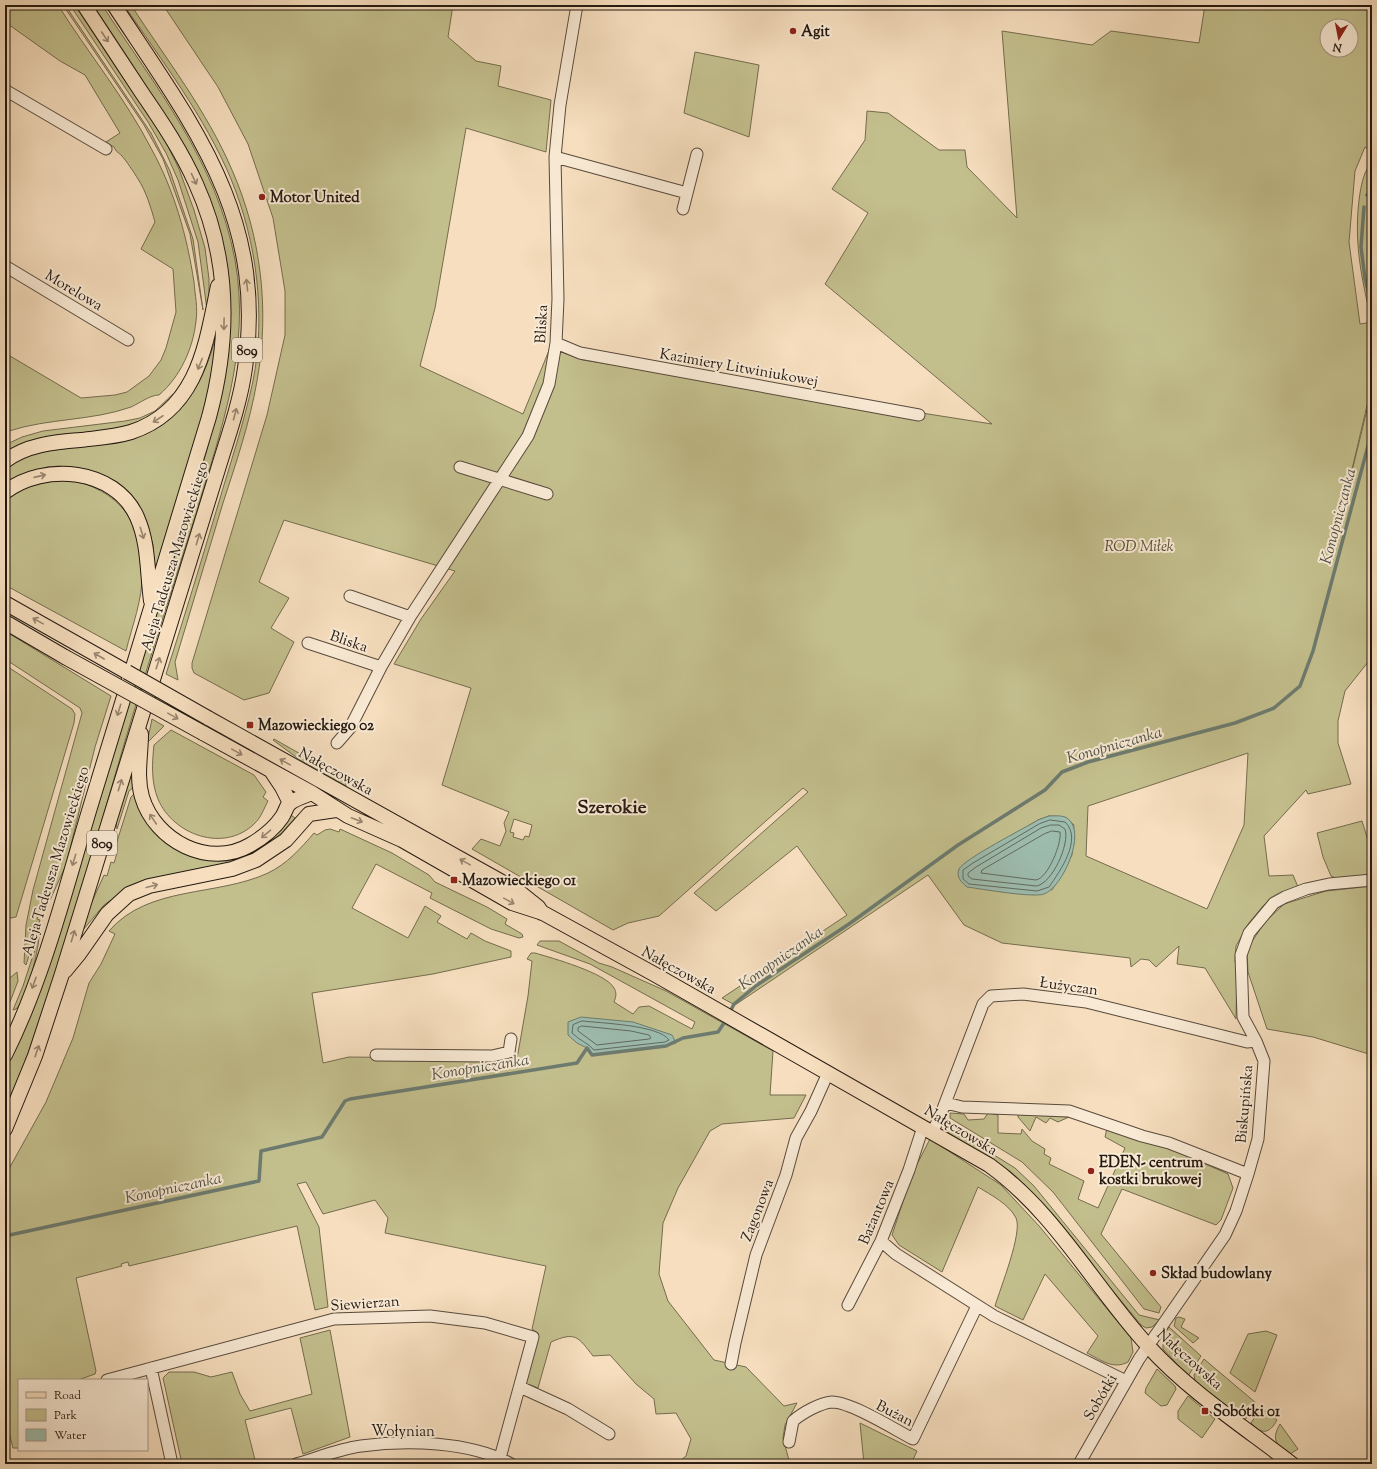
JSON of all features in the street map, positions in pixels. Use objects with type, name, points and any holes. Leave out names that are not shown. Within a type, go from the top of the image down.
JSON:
[{"type":"main road","name":"Aleja Tadeusza Mazowieckiego","points":[[5,1055],[21,1018],[48,945],[204,432],[218,378],[224,329],[224,298],[221,271],[210,221],[190,171],[166,129],[84,5]]},
{"type":"main road","name":"Aleja Tadeusza Mazowieckiego","points":[[5,1129],[33,1062],[62,974],[142,713],[196,546],[240,393],[247,351],[248,293],[239,233],[225,190],[192,125],[114,5]]},
{"type":"main road","points":[[5,461],[22,451],[36,446],[126,434],[149,424],[166,414],[184,391],[198,367],[206,348],[221,271]]},
{"type":"main road","points":[[5,492],[22,481],[55,473],[85,476],[98,481],[116,492],[133,512],[144,537],[147,554],[151,606]]},
{"type":"main road","name":"Nałęczowska","points":[[5,603],[518,892],[538,907],[543,913]]},
{"type":"main road","name":"Nałęczowska","points":[[5,622],[65,657],[312,793],[336,810],[402,840],[512,902],[543,913],[928,1129],[989,1165],[1021,1190],[1053,1226],[1148,1346],[1174,1372],[1292,1464]]},
{"type":"main road","points":[[142,713],[139,777],[142,798],[154,822],[168,837],[178,843],[202,852],[213,854],[236,851],[249,846],[272,828],[282,817],[290,803],[312,793]]},
{"type":"main road","points":[[271,771],[282,787],[290,803]]},
{"type":"main road","points":[[62,974],[79,954],[107,914],[129,894],[149,886],[232,869],[256,860],[286,840],[309,814],[312,793],[319,781]]},
{"type":"main road","points":[[309,814],[336,810]]},
{"type":"street","name":"Bliska","points":[[337,742],[350,728],[381,667],[410,617],[501,480],[528,436],[549,384],[556,343],[558,299],[556,157],[560,105],[577,5]]},
{"type":"street","points":[[5,90],[106,149]]},
{"type":"street","points":[[683,209],[697,154]]},
{"type":"street","points":[[556,157],[687,193]]},
{"type":"street","name":"Morelowa","points":[[5,266],[128,340]]},
{"type":"street","name":"Kazimiery Litwiniukowej","points":[[556,343],[580,353],[919,415]]},
{"type":"street","points":[[460,467],[547,494]]},
{"type":"street","points":[[350,596],[410,617]]},
{"type":"street","name":"Bliska","points":[[308,643],[381,667]]},
{"type":"street","name":"Biskupińska","points":[[1148,1346],[1225,1235],[1236,1211],[1258,1139],[1264,1061],[1256,1041],[1243,1017],[1241,996],[1241,955],[1249,933],[1274,903],[1285,898],[1306,889],[1329,884],[1372,880]]},
{"type":"street","name":"Łużyczan","points":[[928,1129],[946,1103],[983,1004],[991,996],[997,994],[1023,994],[1086,1002],[1247,1042],[1256,1041]]},
{"type":"street","points":[[376,1055],[492,1056],[509,1052],[511,1039]]},
{"type":"street","name":"Zagonowa","points":[[731,1364],[756,1255],[786,1175],[796,1138],[828,1073]]},
{"type":"street","points":[[946,1103],[962,1107],[1069,1111],[1080,1113],[1142,1136],[1188,1150],[1248,1174]]},
{"type":"street","name":"Bażantowa","points":[[848,1305],[881,1241],[909,1170],[928,1129]]},
{"type":"street","points":[[881,1241],[896,1254],[977,1306],[1051,1345],[1126,1380]]},
{"type":"street","name":"Bużan","points":[[788,1442],[790,1428],[796,1419],[830,1402],[846,1405],[913,1438],[977,1306]]},
{"type":"street","name":"Siewierzan","points":[[111,1379],[320,1321],[334,1319],[430,1316],[485,1323],[533,1337],[500,1458]]},
{"type":"street","name":"Sobótki","points":[[1078,1464],[1126,1380],[1148,1346]]},
{"type":"street","points":[[151,1368],[172,1464]]},
{"type":"street","points":[[520,1387],[568,1409],[609,1434]]},
{"type":"street","name":"Wołynian","points":[[296,1464],[359,1446],[392,1443],[461,1448],[500,1458],[511,1464]]},
{"type":"green space","points":[[5,5],[58,5],[131,113],[160,165],[179,214],[188,248],[197,311],[189,352],[173,380],[159,395],[152,396],[131,407],[116,412],[39,424],[9,431],[5,408],[5,353],[81,398],[115,395],[127,392],[149,376],[161,360],[176,312],[173,269],[141,249],[155,222],[146,194],[135,174],[122,156],[114,147],[106,142],[120,133],[85,75],[60,61],[5,22]]},
{"type":"green space","points":[[63,5],[65,5],[151,133],[170,171],[193,239],[203,310],[190,234],[163,159],[144,125]]},
{"type":"green space","points":[[70,5],[76,5],[163,136],[179,169],[194,210],[205,248],[209,279],[209,310],[192,372],[162,409],[136,424],[5,453],[5,445],[22,437],[43,431],[125,421],[140,418],[155,411],[175,392],[193,365],[207,310],[198,242],[178,180],[166,153],[148,122]]},
{"type":"green space","points":[[91,5],[102,5],[163,95],[182,126],[214,190],[226,224],[235,260],[239,293],[239,325],[231,388],[215,451],[134,711],[83,885],[29,1050],[5,1110],[5,1069],[27,1017],[170,572],[206,453],[222,391],[229,345],[228,280],[217,223]]},
{"type":"green space","points":[[124,5],[131,5],[198,106],[222,148],[242,195],[250,221],[260,274],[263,327],[261,354],[251,412],[175,662],[178,680],[166,674],[237,443],[253,381],[259,330],[257,279],[253,253],[240,203],[220,156],[196,111]]},
{"type":"green space","name":"ROD Miłek","points":[[163,5],[251,5],[257,8],[258,5],[453,5],[448,37],[476,61],[501,66],[498,86],[551,100],[546,152],[466,128],[435,308],[420,366],[523,414],[550,348],[583,360],[992,424],[825,284],[868,213],[832,189],[865,140],[867,111],[888,113],[939,150],[965,150],[967,167],[1017,218],[1002,31],[1092,45],[1111,31],[1199,43],[1205,5],[1363,5],[1372,7],[1372,153],[1365,147],[1355,171],[1349,242],[1360,324],[1372,322],[1372,384],[1343,508],[1372,389],[1372,657],[1345,691],[1338,721],[1338,743],[1351,784],[1308,794],[1306,790],[1264,836],[1269,876],[1293,875],[1298,887],[1276,895],[1263,906],[1249,923],[1236,946],[1236,1019],[1205,968],[1177,964],[1179,946],[1156,967],[1149,960],[1141,959],[1131,967],[1130,958],[1002,943],[964,925],[928,875],[735,1005],[722,998],[847,915],[797,846],[716,911],[694,893],[808,792],[803,788],[659,916],[628,923],[613,930],[472,849],[481,839],[500,846],[506,831],[504,823],[509,812],[442,785],[471,688],[394,664],[421,619],[455,571],[284,520],[259,582],[289,598],[271,628],[294,642],[269,693],[244,700],[194,673],[192,663],[267,415],[285,335],[285,291],[273,218],[248,144],[218,87]],"holes":[[[1248,753],[1244,825],[1207,909],[1086,856],[1088,806]],[[1049,816],[1063,818],[1074,825],[1072,855],[1052,890],[971,860],[1038,820]],[[514,819],[532,825],[529,837],[525,836],[523,840],[513,837],[514,833],[510,832]]]},
{"type":"green space","points":[[695,52],[759,65],[749,137],[684,113]]},
{"type":"green space","points":[[1372,162],[1372,322],[1364,290],[1359,258],[1357,226],[1360,193],[1365,173]]},
{"type":"green space","points":[[214,343],[216,343],[213,370],[205,407],[156,569],[154,569],[153,545],[147,523],[81,469],[59,466],[47,467],[21,475],[5,485],[5,470],[26,457],[50,450],[123,441],[147,433],[162,425],[174,415],[195,390],[209,359]]},
{"type":"green space","points":[[68,479],[86,484],[102,491],[114,500],[132,523],[138,538],[141,554],[141,593],[126,651],[5,585],[5,502],[20,491],[34,485]]},
{"type":"green space","points":[[5,631],[111,696],[95,747],[66,865],[50,900],[47,899],[43,909],[40,908],[37,919],[40,920],[26,965],[24,963],[26,925],[33,890],[82,713],[80,708],[5,659]]},
{"type":"green space","points":[[5,665],[72,709],[75,714],[74,723],[16,917],[5,919]]},
{"type":"green space","points":[[152,719],[164,726],[147,743]]},
{"type":"green space","points":[[171,730],[254,775],[266,792],[263,797],[268,801],[254,824],[242,833],[228,837],[214,838],[200,836],[187,830],[175,822],[165,812],[158,799],[154,786],[154,745]]},
{"type":"green space","points":[[274,739],[304,756],[306,753],[339,772],[346,780],[346,786],[300,760],[273,740]]},
{"type":"green space","points":[[130,771],[133,771],[134,787],[129,791],[117,829],[116,822]]},
{"type":"green space","points":[[135,793],[146,821],[163,840],[186,854],[211,859],[283,826],[291,815],[295,818],[276,839],[252,855],[229,863],[125,890],[104,905],[83,930],[86,915],[104,875],[107,876],[111,862],[114,863],[117,853],[114,851],[131,797]]},
{"type":"green space","points":[[1362,821],[1372,853],[1372,874],[1340,880],[1331,876],[1323,857],[1317,833]]},
{"type":"green space","points":[[330,829],[339,832],[340,829],[392,853],[429,875],[435,882],[487,907],[507,919],[505,924],[522,934],[523,937],[519,938],[491,929],[430,898],[432,893],[376,864],[352,908],[408,938],[425,906],[441,916],[437,922],[467,939],[471,933],[485,941],[511,951],[511,957],[433,974],[312,993],[323,1063],[349,1057],[517,1059],[528,996],[532,961],[527,959],[531,953],[565,962],[601,977],[609,982],[614,988],[616,995],[614,1002],[633,1014],[639,1007],[649,1006],[692,1029],[695,1022],[590,964],[537,945],[540,941],[559,941],[599,963],[612,967],[666,991],[773,1051],[770,1095],[806,1095],[794,1118],[722,1124],[710,1131],[678,1188],[663,1223],[659,1274],[668,1301],[714,1360],[746,1367],[784,1406],[797,1403],[785,1425],[783,1438],[790,1464],[676,1464],[686,1456],[691,1439],[676,1413],[656,1414],[654,1399],[636,1384],[610,1355],[593,1356],[584,1344],[576,1338],[566,1337],[551,1342],[538,1388],[525,1383],[538,1333],[532,1329],[546,1266],[385,1233],[388,1218],[375,1200],[323,1214],[306,1182],[297,1184],[319,1227],[328,1307],[315,1310],[297,1226],[129,1266],[128,1262],[121,1264],[122,1266],[76,1278],[96,1371],[95,1374],[81,1379],[18,1379],[18,1448],[13,1448],[7,1424],[5,1424],[5,1176],[46,1102],[73,1038],[89,983],[101,964],[115,934],[109,931],[125,916],[143,906],[184,894],[227,886],[268,873],[299,850],[314,833],[317,835]]},
{"type":"green space","points":[[1372,886],[1372,1055],[1313,1037],[1267,1029],[1248,972],[1247,949],[1265,922],[1284,904],[1326,891]]},
{"type":"green space","points":[[39,937],[37,953],[28,986],[20,1004],[13,1010],[23,986]]},
{"type":"green space","points":[[17,972],[18,981],[5,1015],[5,982]]},
{"type":"green space","points":[[950,1113],[964,1114],[968,1120],[984,1119],[988,1113],[998,1115],[998,1133],[1021,1134],[1022,1129],[1032,1141],[1045,1149],[1044,1154],[1051,1158],[1049,1164],[1084,1181],[1078,1199],[1098,1208],[1125,1148],[1105,1137],[1107,1128],[1174,1150],[1228,1174],[1233,1188],[1221,1220],[1216,1225],[1122,1189],[1101,1234],[1161,1307],[1159,1313],[1144,1309],[1053,1192],[1022,1162],[950,1118]]},
{"type":"green space","points":[[1018,1114],[1069,1117],[1058,1122],[1050,1118],[1046,1123],[1036,1117],[1030,1131],[1018,1117]]},
{"type":"green space","points":[[946,1125],[1015,1168],[1034,1186],[1139,1315],[1160,1320],[1152,1327],[1146,1328],[1141,1325],[1031,1191],[1011,1172],[945,1131]]},
{"type":"green space","points":[[930,1139],[1001,1185],[1040,1227],[1131,1338],[1133,1352],[1128,1362],[1112,1365],[1087,1353],[1098,1336],[1045,1274],[1023,1320],[995,1306],[1014,1248],[1017,1225],[1016,1218],[1009,1208],[978,1187],[942,1272],[899,1245],[892,1235],[912,1174]]},
{"type":"green space","points":[[1179,1317],[1185,1319],[1181,1327],[1199,1338],[1193,1343],[1174,1326],[1176,1318]]},
{"type":"green space","points":[[1169,1327],[1201,1356],[1188,1376],[1163,1349],[1163,1336]]},
{"type":"green space","points":[[330,1330],[350,1437],[303,1454],[291,1408],[245,1420],[256,1464],[182,1464],[163,1378],[169,1372],[194,1372],[211,1377],[232,1372],[240,1394],[250,1411],[312,1394],[300,1338]]},
{"type":"green space","points":[[1266,1331],[1277,1335],[1255,1392],[1230,1373],[1248,1334]]},
{"type":"green space","points":[[1204,1359],[1256,1403],[1245,1420],[1195,1381],[1194,1375]]},
{"type":"green space","points":[[1157,1369],[1175,1386],[1176,1389],[1167,1405],[1161,1406],[1145,1393],[1146,1388]]},
{"type":"green space","points":[[1188,1396],[1215,1419],[1202,1438],[1178,1419],[1178,1411]]},
{"type":"green space","points":[[1261,1408],[1277,1420],[1271,1428],[1265,1431],[1258,1429],[1251,1423]]},
{"type":"green space","points":[[860,1423],[917,1451],[911,1464],[864,1464]]},
{"type":"green space","points":[[1280,1424],[1298,1449],[1290,1454],[1281,1448],[1276,1442],[1276,1434]]},
{"type":"water","points":[[1049,816],[1061,816],[1067,818],[1073,825],[1075,835],[1074,847],[1065,871],[1051,890],[1044,894],[1038,895],[1019,894],[967,887],[961,881],[958,872],[963,864],[1038,820]]},
{"type":"water","points":[[581,1017],[633,1022],[672,1035],[676,1043],[666,1046],[592,1055],[587,1048],[577,1043],[568,1035],[568,1022]]},
{"type":"waterway","name":"Konopniczanka","points":[[1367,195],[1372,191]]},
{"type":"waterway","name":"Konopniczanka","points":[[1364,207],[1361,247],[1365,279],[1372,306]]},
{"type":"waterway","name":"Konopniczanka","points":[[729,1014],[734,1004],[757,985],[849,924],[958,845],[1045,790],[1062,772],[1088,762],[1235,723],[1274,708],[1300,686],[1313,651],[1372,431]]},
{"type":"waterway","name":"Konopniczanka","points":[[5,1236],[259,1181],[261,1151],[322,1137],[345,1101],[350,1099],[577,1063],[587,1048],[592,1055],[666,1046],[683,1038],[718,1032],[726,1020]]},
{"type":"place","name":"Agit","points":[[793,31]]},
{"type":"place","name":"Motor United","points":[[262,197]]},
{"type":"place","name":"Mazowieckiego 02","points":[[250,725]]},
{"type":"place","name":"Mazowieckiego 01","points":[[454,880]]},
{"type":"place","name":"EDEN- centrum kostki brukowej","points":[[1091,1171]]},
{"type":"place","name":"Skład budowlany","points":[[1153,1273]]},
{"type":"place","name":"Sobótki 01","points":[[1205,1411]]},
{"type":"district","name":"Szerokie","points":[[612,806]]}]
